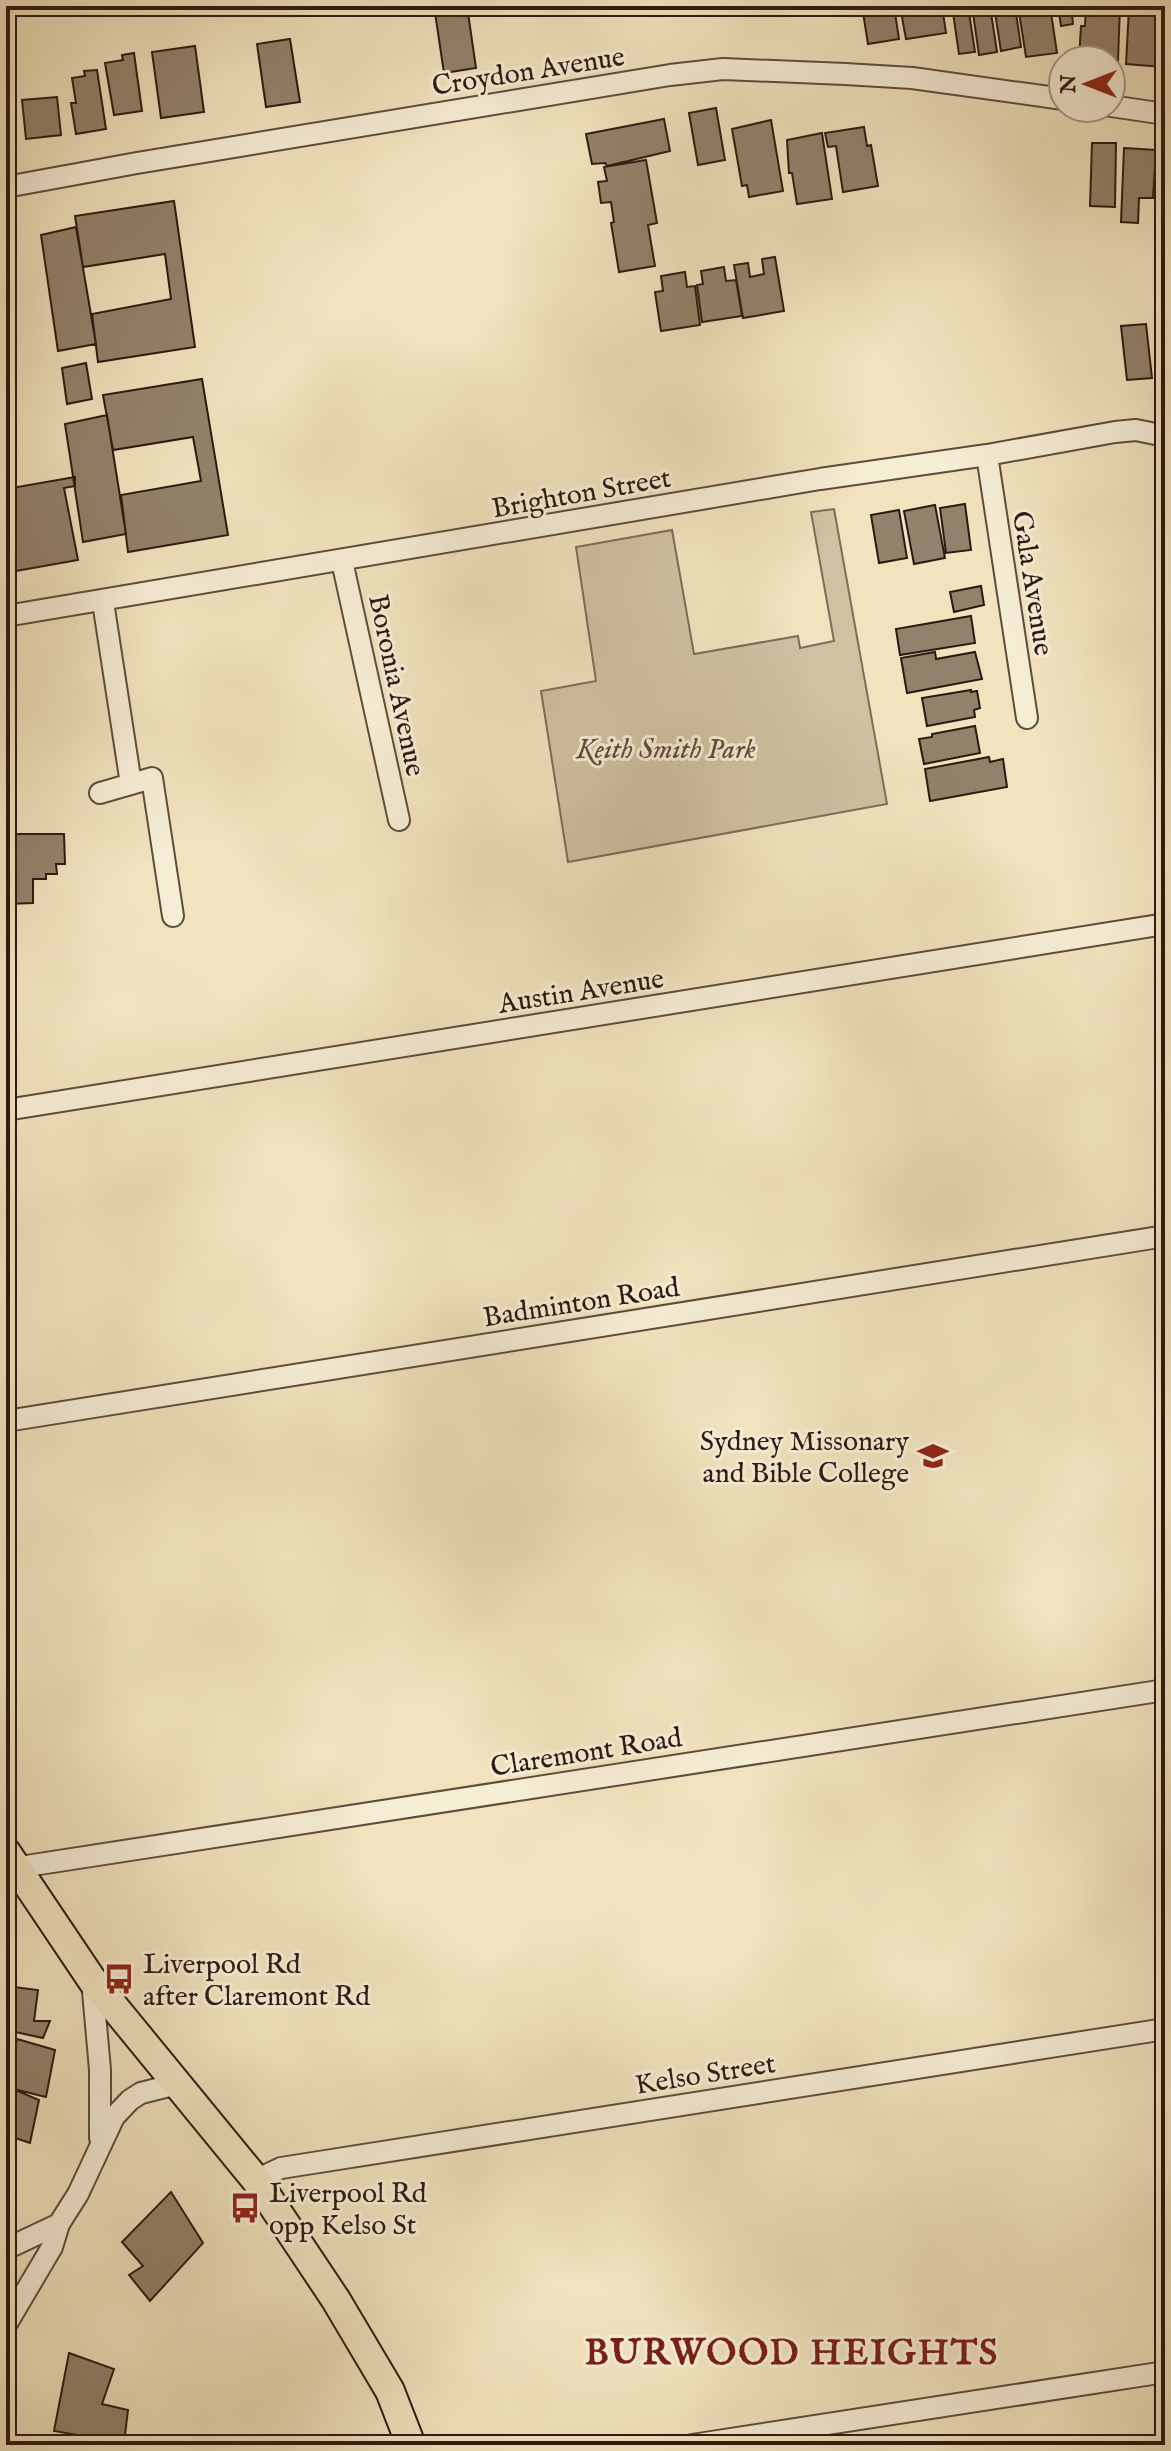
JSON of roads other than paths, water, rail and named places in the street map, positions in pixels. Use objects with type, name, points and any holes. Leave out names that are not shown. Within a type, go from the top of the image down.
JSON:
[{"type":"highway","points":[[9,1863],[92,1980],[256,2180],[336,2300],[390,2391],[411,2445]]},
{"type":"street","name":"Croydon Avenue","points":[[6,187],[670,75],[723,69],[912,78],[1047,97]]},
{"type":"street","points":[[1127,108],[1165,114]]},
{"type":"street","name":"Brighton Street","points":[[6,616],[1115,432],[1136,430],[1165,436]]},
{"type":"street","name":"Gala Avenue","points":[[987,455],[1027,718]]},
{"type":"street","name":"Boronia Avenue","points":[[342,561],[399,820]]},
{"type":"street","points":[[103,602],[131,784]]},
{"type":"street","points":[[100,793],[152,778],[173,916]]},
{"type":"street","name":"Austin Avenue","points":[[6,1110],[1165,924]]},
{"type":"street","name":"Badminton Road","points":[[6,1421],[1165,1236]]},
{"type":"street","name":"Claremont Road","points":[[9,1863],[1165,1690]]},
{"type":"street","points":[[92,1980],[100,2070],[100,2142]]},
{"type":"street","name":"Kelso Street","points":[[256,2180],[281,2168],[1165,2029]]},
{"type":"street","points":[[6,2325],[52,2247],[59,2224],[78,2194],[114,2117],[130,2100],[154,2088],[177,2084]]},
{"type":"street","points":[[6,2249],[59,2224]]},
{"type":"street","points":[[692,2445],[1165,2372]]},
{"type":"place","name":"Sydney Missonary and Bible College","points":[[933,1456]]},
{"type":"place","name":"Liverpool Rd after Claremont Rd","points":[[119,1979]]},
{"type":"place","name":"Liverpool Rd opp Kelso St","points":[[245,2208]]},
{"type":"district","name":"BURWOOD HEIGHTS","points":[[792,2351]]},
{"type":"park label","name":"Keith Smith Park","points":[[666,748]]}]
